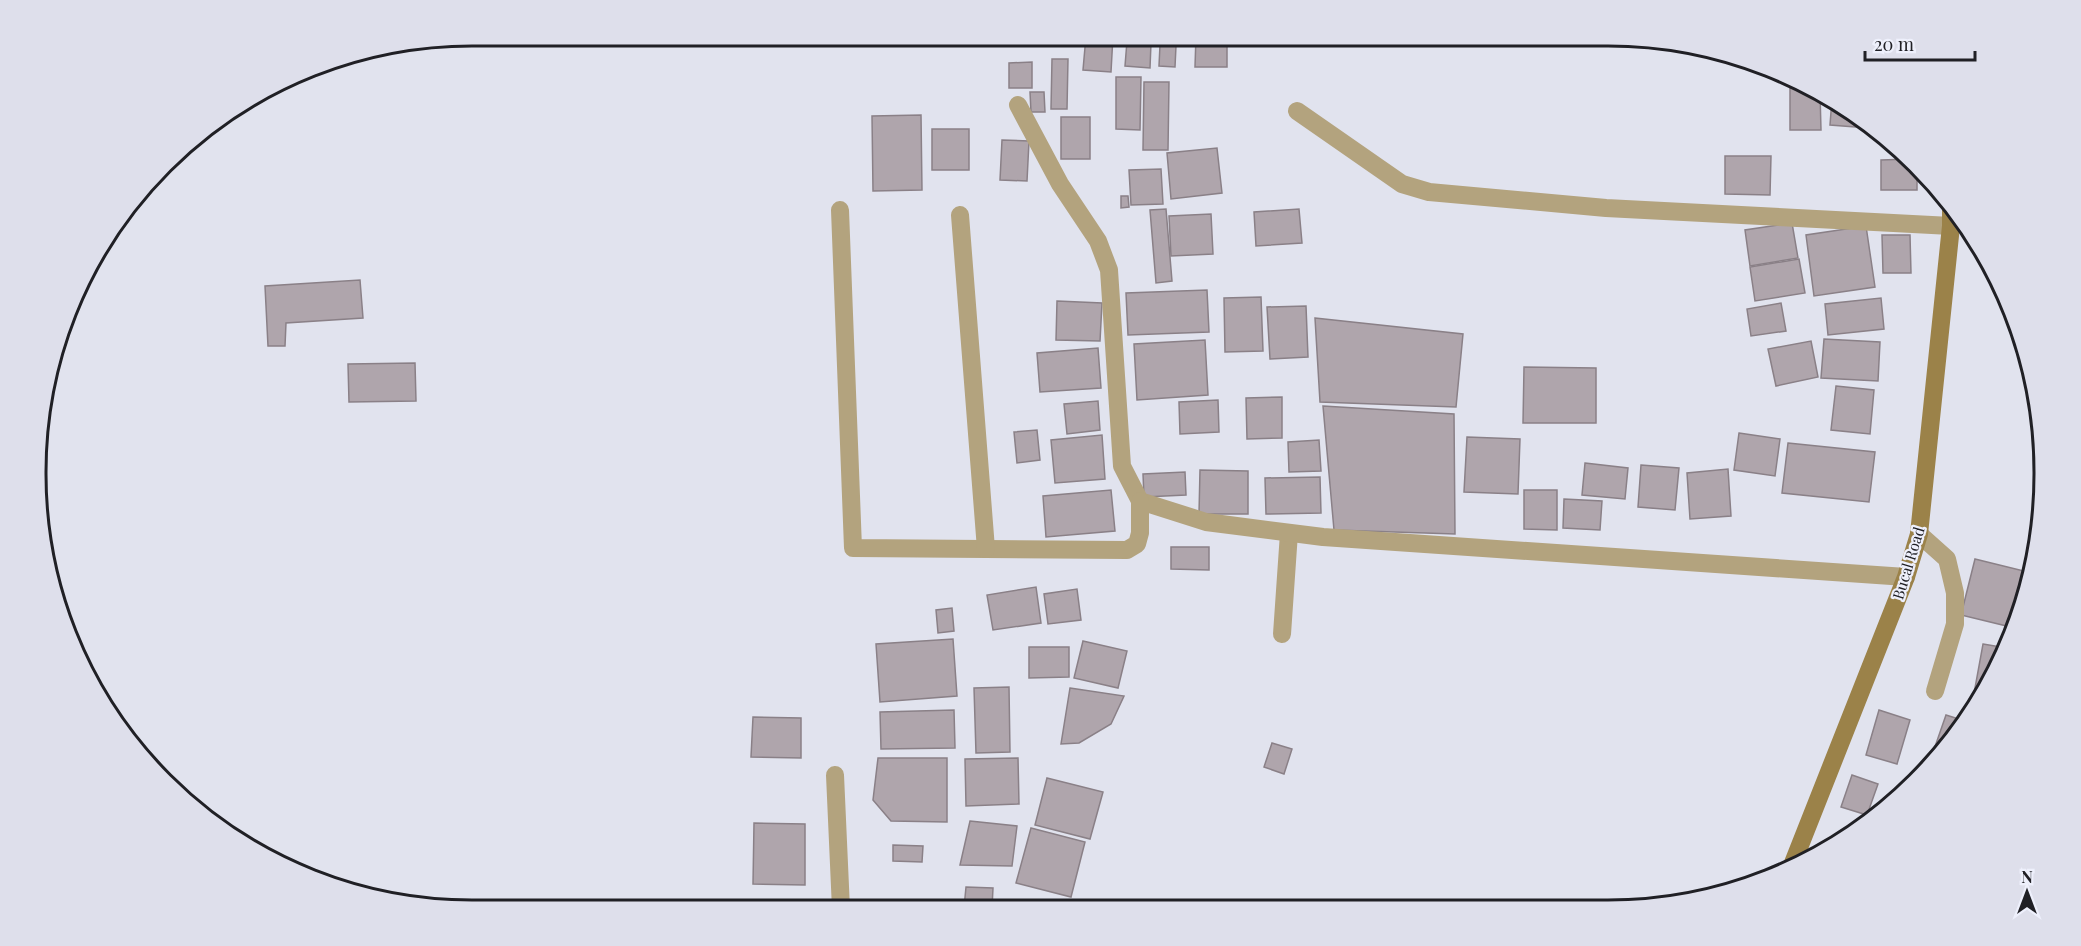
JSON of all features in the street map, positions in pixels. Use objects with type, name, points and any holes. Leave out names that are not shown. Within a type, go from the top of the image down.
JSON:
[{"type":"street","points":[[840,210],[853,548],[1127,550],[1137,543],[1140,533],[1140,501],[1122,466],[1109,270],[1098,241],[1060,184],[1018,105]]},
{"type":"street","points":[[1297,111],[1402,184],[1430,192],[1606,208],[1951,225]]},
{"type":"street","points":[[960,215],[986,549]]},
{"type":"street","name":"Bucal Road","points":[[1795,857],[1906,577],[1919,534],[1951,220]]},
{"type":"street","points":[[1140,501],[1206,522],[1323,537],[1906,577]]},
{"type":"street","points":[[1282,634],[1289,533]]},
{"type":"street","points":[[1919,534],[1947,559],[1955,593],[1955,624],[1935,691]]},
{"type":"street","points":[[835,775],[841,900]]},
{"type":"building","points":[[1085,46],[1112,46],[1111,72],[1083,70]]},
{"type":"building","points":[[1127,46],[1151,46],[1150,68],[1125,66]]},
{"type":"building","points":[[1160,46],[1176,46],[1175,67],[1159,66]]},
{"type":"building","points":[[1196,46],[1227,46],[1227,67],[1195,67]]},
{"type":"building","points":[[1052,59],[1068,59],[1067,109],[1051,109]]},
{"type":"building","points":[[1032,62],[1032,88],[1009,88],[1009,63]]},
{"type":"building","points":[[1116,77],[1141,77],[1140,130],[1116,129]]},
{"type":"building","points":[[1144,82],[1169,82],[1168,150],[1143,150]]},
{"type":"building","points":[[1790,88],[1820,104],[1821,130],[1790,130]]},
{"type":"building","points":[[1030,92],[1044,92],[1045,112],[1031,112]]},
{"type":"building","points":[[1831,110],[1857,127],[1830,125]]},
{"type":"building","points":[[921,115],[922,190],[873,191],[872,116]]},
{"type":"building","points":[[1061,117],[1090,117],[1090,159],[1061,159]]},
{"type":"building","points":[[932,129],[969,129],[969,170],[932,170]]},
{"type":"building","points":[[1002,140],[1029,141],[1027,181],[1000,180]]},
{"type":"building","points":[[1217,148],[1222,193],[1171,199],[1167,153]]},
{"type":"building","points":[[1725,156],[1771,156],[1770,195],[1725,194]]},
{"type":"building","points":[[1897,159],[1917,179],[1917,190],[1881,190],[1881,160]]},
{"type":"building","points":[[1161,169],[1163,204],[1131,205],[1129,170]]},
{"type":"building","points":[[1121,196],[1128,196],[1129,207],[1121,208]]},
{"type":"building","points":[[1166,209],[1172,281],[1156,283],[1150,210]]},
{"type":"building","points":[[1299,209],[1302,243],[1256,246],[1254,212]]},
{"type":"building","points":[[1211,214],[1213,254],[1171,256],[1169,216]]},
{"type":"building","points":[[1792,223],[1798,258],[1750,266],[1745,230]]},
{"type":"building","points":[[1866,226],[1875,287],[1814,296],[1806,235]]},
{"type":"building","points":[[1882,235],[1910,235],[1911,273],[1883,273]]},
{"type":"building","points":[[1799,259],[1805,293],[1755,301],[1750,267]]},
{"type":"building","points":[[360,280],[363,318],[286,323],[285,346],[268,346],[265,286]]},
{"type":"building","points":[[1207,290],[1209,332],[1128,335],[1126,293]]},
{"type":"building","points":[[1261,297],[1263,351],[1225,352],[1224,298]]},
{"type":"building","points":[[1881,298],[1884,329],[1828,335],[1825,304]]},
{"type":"building","points":[[1057,301],[1102,303],[1100,341],[1056,340]]},
{"type":"building","points":[[1781,303],[1786,331],[1751,336],[1747,309]]},
{"type":"building","points":[[1306,306],[1308,357],[1270,359],[1267,307]]},
{"type":"building","points":[[1315,318],[1463,334],[1456,407],[1320,402]]},
{"type":"building","points":[[1824,339],[1880,342],[1878,381],[1821,378]]},
{"type":"building","points":[[1205,340],[1208,395],[1137,400],[1134,344]]},
{"type":"building","points":[[1811,341],[1818,377],[1776,386],[1768,349]]},
{"type":"building","points":[[1098,348],[1101,388],[1040,392],[1037,353]]},
{"type":"building","points":[[415,363],[416,401],[349,402],[348,364]]},
{"type":"building","points":[[1524,367],[1596,368],[1596,423],[1523,423]]},
{"type":"building","points":[[1836,386],[1874,390],[1870,434],[1831,430]]},
{"type":"building","points":[[1282,397],[1282,438],[1247,439],[1246,398]]},
{"type":"building","points":[[1218,400],[1219,432],[1180,434],[1179,402]]},
{"type":"building","points":[[1098,401],[1100,430],[1067,434],[1064,404]]},
{"type":"building","points":[[1323,406],[1454,414],[1455,534],[1334,530]]},
{"type":"building","points":[[1037,430],[1040,460],[1017,463],[1014,432]]},
{"type":"building","points":[[1739,433],[1780,439],[1775,476],[1734,470]]},
{"type":"building","points":[[1102,435],[1105,479],[1055,483],[1051,440]]},
{"type":"building","points":[[1467,437],[1520,439],[1518,494],[1464,492]]},
{"type":"building","points":[[1319,440],[1321,471],[1289,472],[1288,442]]},
{"type":"building","points":[[1788,443],[1875,452],[1869,502],[1782,493]]},
{"type":"building","points":[[1585,463],[1628,468],[1625,499],[1582,495]]},
{"type":"building","points":[[1641,465],[1679,468],[1675,510],[1638,507]]},
{"type":"building","points":[[1728,469],[1731,516],[1690,519],[1687,473]]},
{"type":"building","points":[[1200,470],[1248,471],[1248,514],[1199,514]]},
{"type":"building","points":[[1185,472],[1186,495],[1144,497],[1143,474]]},
{"type":"building","points":[[1320,477],[1321,513],[1266,514],[1265,478]]},
{"type":"building","points":[[1111,490],[1115,531],[1046,537],[1043,496]]},
{"type":"building","points":[[1524,490],[1557,490],[1557,530],[1524,529]]},
{"type":"building","points":[[1564,499],[1602,501],[1600,530],[1563,528]]},
{"type":"building","points":[[1171,547],[1209,547],[1209,570],[1171,569]]},
{"type":"building","points":[[1975,559],[2023,571],[2006,626],[1961,615]]},
{"type":"building","points":[[1036,587],[1041,623],[993,630],[987,595]]},
{"type":"building","points":[[1077,589],[1081,620],[1048,624],[1044,594]]},
{"type":"building","points":[[952,608],[954,631],[938,633],[936,610]]},
{"type":"building","points":[[953,639],[957,696],[880,702],[876,644]]},
{"type":"building","points":[[1083,641],[1127,651],[1118,688],[1074,678]]},
{"type":"building","points":[[1983,644],[1998,646],[1991,662],[1975,690]]},
{"type":"building","points":[[1029,647],[1069,647],[1069,677],[1029,678]]},
{"type":"building","points":[[1009,687],[1010,752],[976,753],[974,688]]},
{"type":"building","points":[[1070,688],[1124,696],[1111,724],[1079,743],[1061,744]]},
{"type":"building","points":[[954,710],[955,748],[881,749],[880,712]]},
{"type":"building","points":[[1879,710],[1910,720],[1897,764],[1866,755]]},
{"type":"building","points":[[1946,715],[1957,718],[1946,733],[1935,746]]},
{"type":"building","points":[[753,717],[801,718],[801,758],[751,757]]},
{"type":"building","points":[[1272,743],[1292,749],[1284,774],[1264,767]]},
{"type":"building","points":[[878,758],[947,758],[947,822],[891,821],[873,800]]},
{"type":"building","points":[[1018,758],[1019,804],[966,806],[965,759]]},
{"type":"building","points":[[1852,775],[1878,784],[1869,811],[1864,814],[1841,807]]},
{"type":"building","points":[[1047,778],[1103,792],[1090,839],[1035,825]]},
{"type":"building","points":[[970,821],[1017,826],[1012,866],[960,865]]},
{"type":"building","points":[[754,823],[805,824],[805,885],[753,884]]},
{"type":"building","points":[[1031,828],[1085,842],[1071,897],[1016,883]]},
{"type":"building","points":[[893,845],[923,846],[922,862],[893,861]]},
{"type":"building","points":[[966,887],[993,888],[992,900],[965,900]]}]
